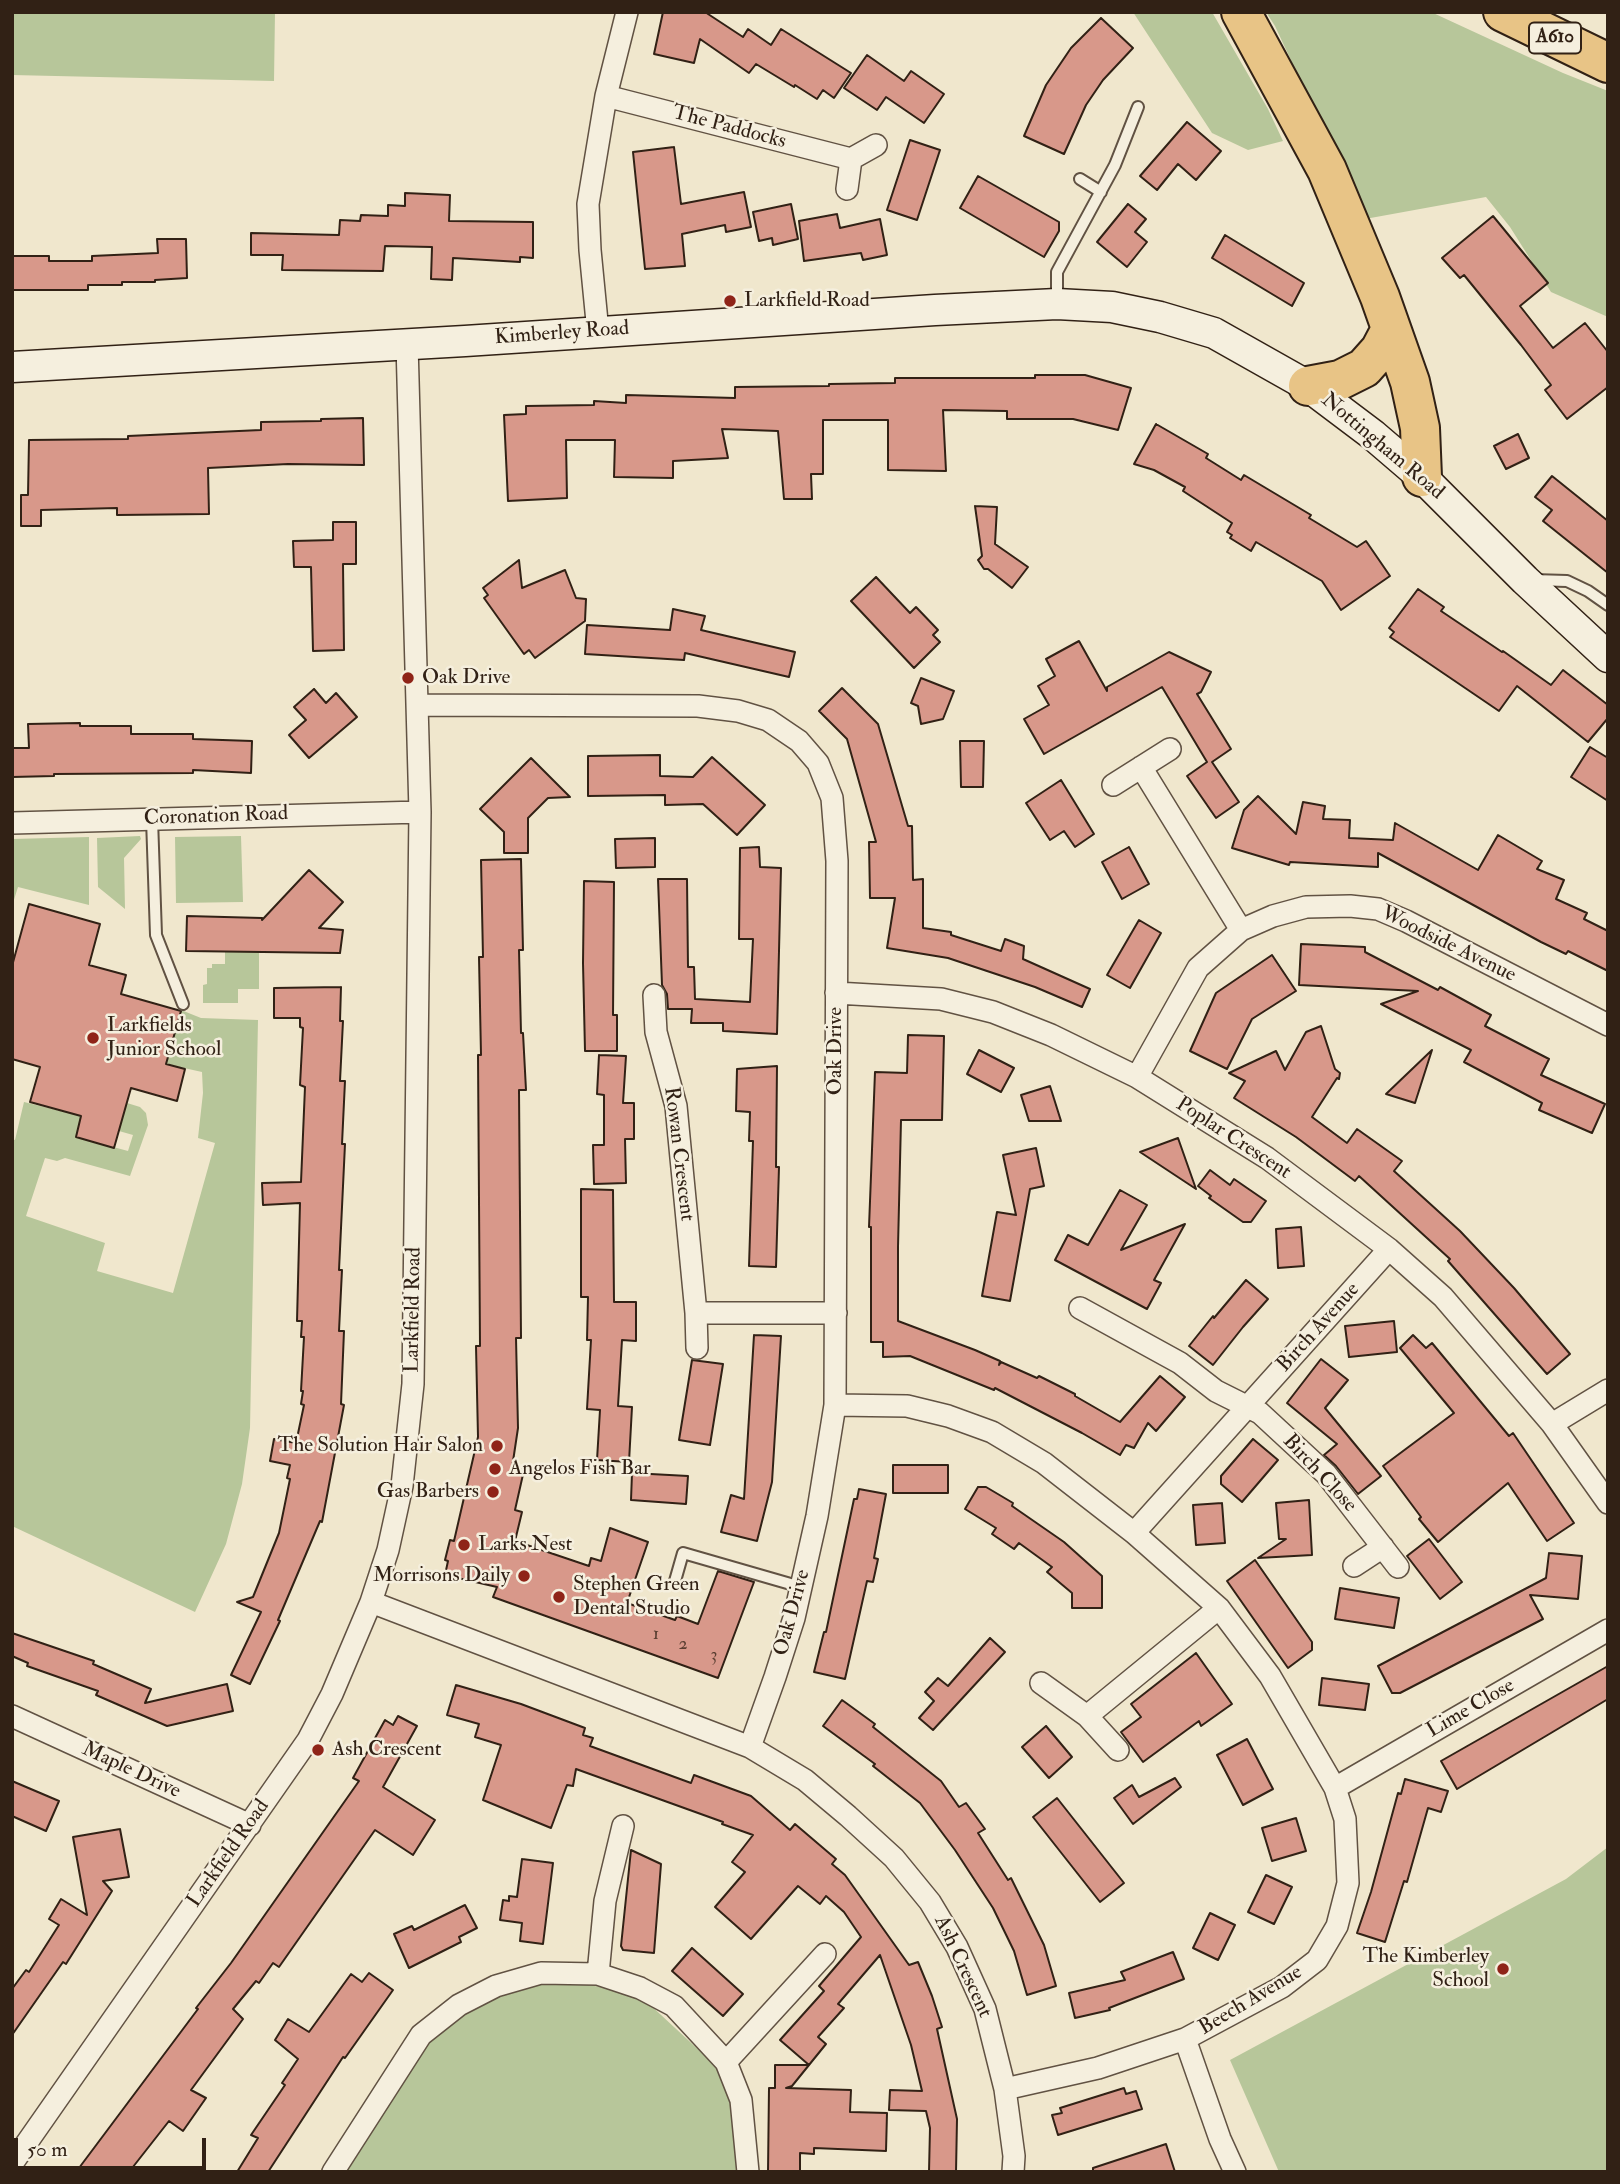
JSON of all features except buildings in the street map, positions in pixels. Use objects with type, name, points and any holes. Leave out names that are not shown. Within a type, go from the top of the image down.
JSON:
[{"type":"highway","points":[[1241,12],[1327,170],[1380,297],[1410,382],[1420,428],[1422,477]]},
{"type":"highway","name":"A610","points":[[1503,12],[1608,63]]},
{"type":"highway","points":[[1308,386],[1340,380],[1364,368],[1380,350],[1390,331]]},
{"type":"street","points":[[598,332],[588,204],[606,96],[627,12]]},
{"type":"street","name":"The Paddocks","points":[[606,96],[851,159]]},
{"type":"street","points":[[847,189],[851,159],[876,145]]},
{"type":"street","name":"Kimberley Road","points":[[12,367],[1057,304],[1112,307]]},
{"type":"street","name":"Nottingham Road","points":[[1112,307],[1160,317],[1214,333],[1308,386],[1373,435],[1422,477],[1525,580],[1608,657]]},
{"type":"street","name":"Larkfield Road","points":[[12,2164],[308,1740],[332,1694],[371,1602],[388,1550],[402,1486],[414,1384],[420,811],[407,344]]},
{"type":"street","name":"Oak Drive","points":[[419,705],[698,706],[738,711],[768,720],[799,741],[818,764],[832,798],[837,861],[835,1405],[817,1516],[801,1587],[775,1677],[750,1747]]},
{"type":"street","points":[[1113,785],[1170,749]]},
{"type":"street","points":[[1141,767],[1241,930]]},
{"type":"street","name":"Coronation Road","points":[[12,823],[420,811]]},
{"type":"street","name":"Woodside Avenue","points":[[1137,1077],[1198,968],[1241,930],[1273,916],[1306,907],[1350,906],[1378,909],[1406,920],[1608,1025]]},
{"type":"street","name":"Poplar Crescent","points":[[836,993],[941,999],[993,1012],[1051,1035],[1137,1077],[1267,1158],[1389,1250],[1443,1297],[1552,1424],[1608,1503]]},
{"type":"street","name":"Rowan Crescent","points":[[654,995],[656,1032],[676,1106],[697,1348]]},
{"type":"street","name":"Birch Avenue","points":[[1134,1534],[1389,1250]]},
{"type":"street","points":[[1080,1308],[1180,1363],[1216,1391],[1249,1407]]},
{"type":"street","points":[[696,1313],[836,1313]]},
{"type":"street","points":[[1552,1424],[1608,1390]]},
{"type":"street","name":"Beech Avenue","points":[[835,1405],[907,1406],[948,1416],[992,1432],[1044,1463],[1134,1534],[1219,1608],[1270,1676],[1335,1788],[1345,1819],[1348,1883],[1337,1926],[1317,1960],[1282,1987],[1185,2039],[1098,2068],[1005,2089]]},
{"type":"street","name":"Birch Close","points":[[1249,1407],[1260,1413],[1326,1474],[1398,1567]]},
{"type":"street","points":[[1354,1566],[1382,1547]]},
{"type":"street","name":"Ash Crescent","points":[[371,1602],[750,1747],[805,1780],[848,1816],[894,1858],[930,1902],[957,1947],[985,2009],[1005,2089],[1014,2156],[1013,2172]]},
{"type":"street","points":[[1087,1716],[1219,1608]]},
{"type":"street","name":"Lime Close","points":[[1335,1788],[1608,1630]]},
{"type":"street","points":[[1041,1683],[1087,1716],[1118,1750]]},
{"type":"street","name":"Maple Drive","points":[[12,1716],[250,1825]]},
{"type":"street","points":[[598,1973],[605,1901],[623,1826]]},
{"type":"street","points":[[726,2062],[825,1954]]},
{"type":"street","points":[[333,2172],[421,2035],[459,2005],[496,1986],[541,1973],[598,1973],[640,1988],[674,2006],[726,2062],[741,2100],[748,2172]]},
{"type":"street","points":[[1185,2039],[1235,2172]]},
{"type":"lane","points":[[1057,304],[1057,272],[1115,165],[1138,107]]},
{"type":"lane","points":[[1080,179],[1101,192]]},
{"type":"lane","points":[[1525,580],[1567,581],[1608,605]]},
{"type":"lane","points":[[152,819],[156,935],[183,1004]]},
{"type":"lane","points":[[675,1581],[683,1553],[801,1587]]},
{"type":"green space","points":[[12,12],[275,12],[274,81],[12,75]]},
{"type":"green space","points":[[1133,12],[1212,12],[1268,109],[1283,141],[1248,150],[1212,133]]},
{"type":"green space","points":[[1266,12],[1431,12],[1608,91],[1608,317],[1551,292],[1510,227],[1486,197],[1365,219]]},
{"type":"green space","points":[[140,836],[141,839],[124,858],[125,909],[98,887],[97,838]]},
{"type":"green space","points":[[241,836],[243,902],[176,903],[175,837]]},
{"type":"green space","points":[[89,837],[89,905],[18,887],[12,906],[12,839]]},
{"type":"green space","points":[[259,945],[259,989],[238,989],[238,1003],[203,1003],[207,968],[212,968],[212,964],[225,964],[225,951]]},
{"type":"green space","points":[[181,1010],[201,1018],[258,1020],[250,1428],[242,1484],[226,1544],[195,1612],[12,1526],[12,1139],[15,1140],[24,1102],[81,1116],[76,1137],[128,1151],[133,1135],[119,1131],[127,1103],[140,1107],[146,1113],[148,1125],[130,1176],[65,1158],[57,1161],[45,1158],[26,1216],[105,1243],[97,1271],[173,1293],[215,1143],[198,1138],[203,1093],[202,1072],[166,1064]]},
{"type":"green space","name":"The Kimberley School","points":[[1608,1847],[1608,2172],[1279,2172],[1230,2060],[1566,1879]]},
{"type":"green space","points":[[576,1983],[613,1989],[647,2002],[715,2065],[731,2105],[740,2144],[738,2172],[344,2172],[422,2049],[437,2032],[464,2011],[521,1986]]},
{"type":"place","name":"Larkfield Road","points":[[730,301]]},
{"type":"place","name":"Oak Drive","points":[[408,678]]},
{"type":"place","name":"Larkfields Junior School","points":[[93,1038]]},
{"type":"place","name":"The Solution Hair Salon","points":[[497,1446]]},
{"type":"place","name":"Angelos Fish Bar","points":[[495,1469]]},
{"type":"place","name":"Gas Barbers","points":[[493,1492]]},
{"type":"place","name":"Larks Nest","points":[[464,1545]]},
{"type":"place","name":"Morrisons Daily","points":[[524,1576]]},
{"type":"place","name":"Stephen Green Dental Studio","points":[[559,1597]]},
{"type":"place","name":"Ash Crescent","points":[[318,1750]]},
{"type":"place","name":"The Kimberley School","points":[[1503,1969]]}]
